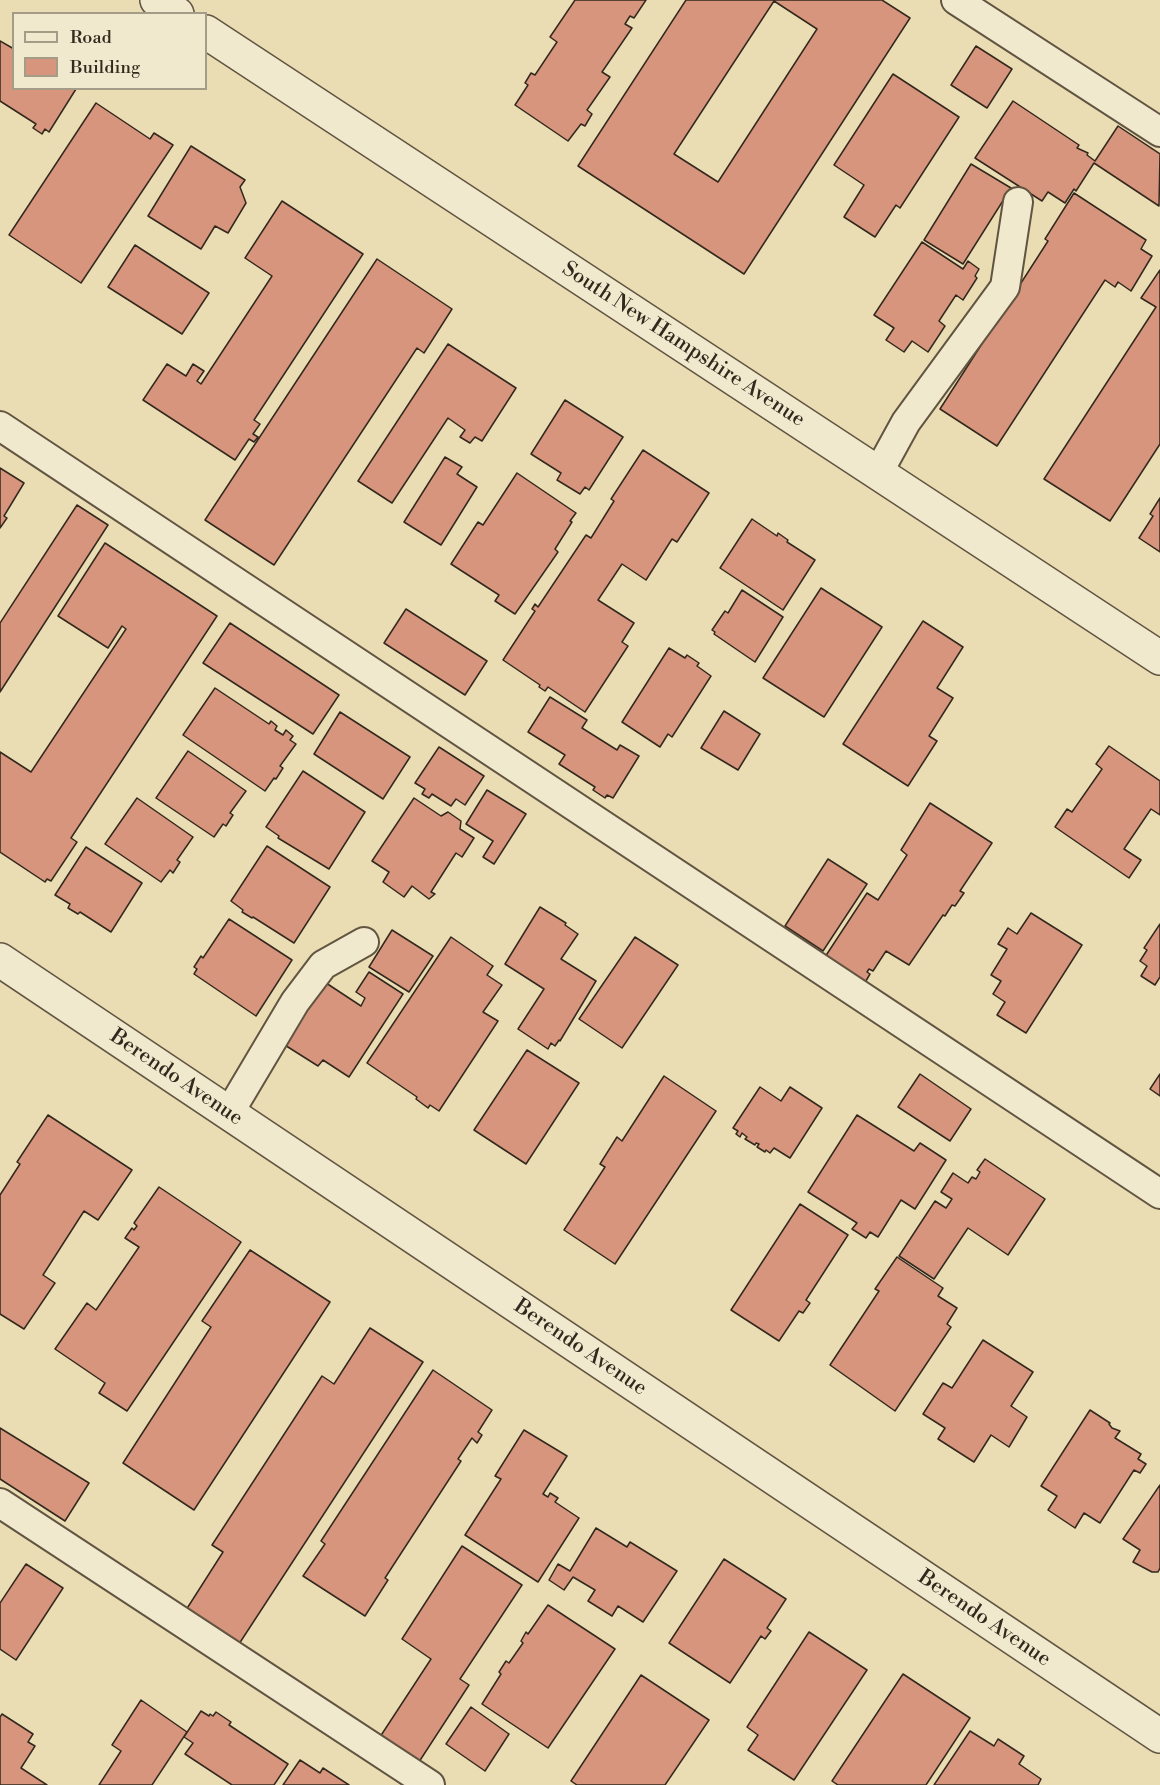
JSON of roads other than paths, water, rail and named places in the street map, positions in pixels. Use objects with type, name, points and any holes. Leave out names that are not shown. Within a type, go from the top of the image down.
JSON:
[{"type":"street","points":[[157,0],[174,12]]},
{"type":"street","name":"South New Hampshire Avenue","points":[[207,33],[1160,658]]},
{"type":"street","name":"Berendo Avenue","points":[[0,960],[1160,1736]]},
{"type":"lane","points":[[956,0],[1160,132]]},
{"type":"lane","points":[[878,473],[906,422],[1005,287],[1018,202]]},
{"type":"lane","points":[[0,426],[1160,1194]]},
{"type":"lane","points":[[229,1113],[295,1002],[323,965],[364,942]]},
{"type":"lane","points":[[0,1503],[430,1785]]}]
